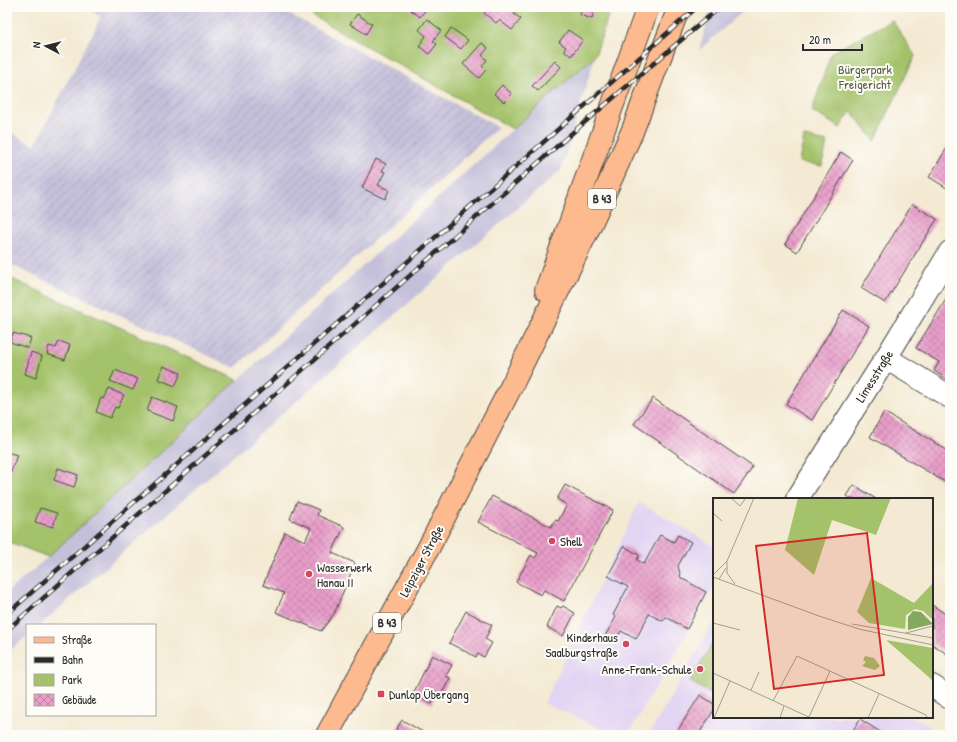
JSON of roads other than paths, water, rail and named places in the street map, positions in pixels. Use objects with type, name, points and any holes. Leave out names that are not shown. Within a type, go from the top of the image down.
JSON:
[{"type":"main road","name":"B 43","points":[[512,385],[648,7]]},
{"type":"main road","name":"B 43","points":[[512,385],[589,228],[632,132],[680,7]]},
{"type":"main road","name":"Leipziger Straße","points":[[327,735],[429,547],[512,385]]},
{"type":"street","name":"Limesstraße","points":[[798,498],[886,358],[950,252]]},
{"type":"street","points":[[886,358],[950,397]]},
{"type":"street","points":[[933,687],[950,698]]},
{"type":"railway","points":[[7,614],[697,7]]},
{"type":"railway","points":[[7,630],[572,133],[720,7]]},
{"type":"place","name":"Shell","points":[[552,541]]},
{"type":"place","name":"Wasserwerk Hanau II","points":[[309,574]]},
{"type":"place","name":"Kinderhaus Saalburgstraße","points":[[626,644]]},
{"type":"place","name":"Anne-Frank-Schule","points":[[700,669]]},
{"type":"place","name":"Dunlop Übergang","points":[[381,694]]},
{"type":"park label","name":"Bürgerpark Freigericht","points":[[865,76]]}]
